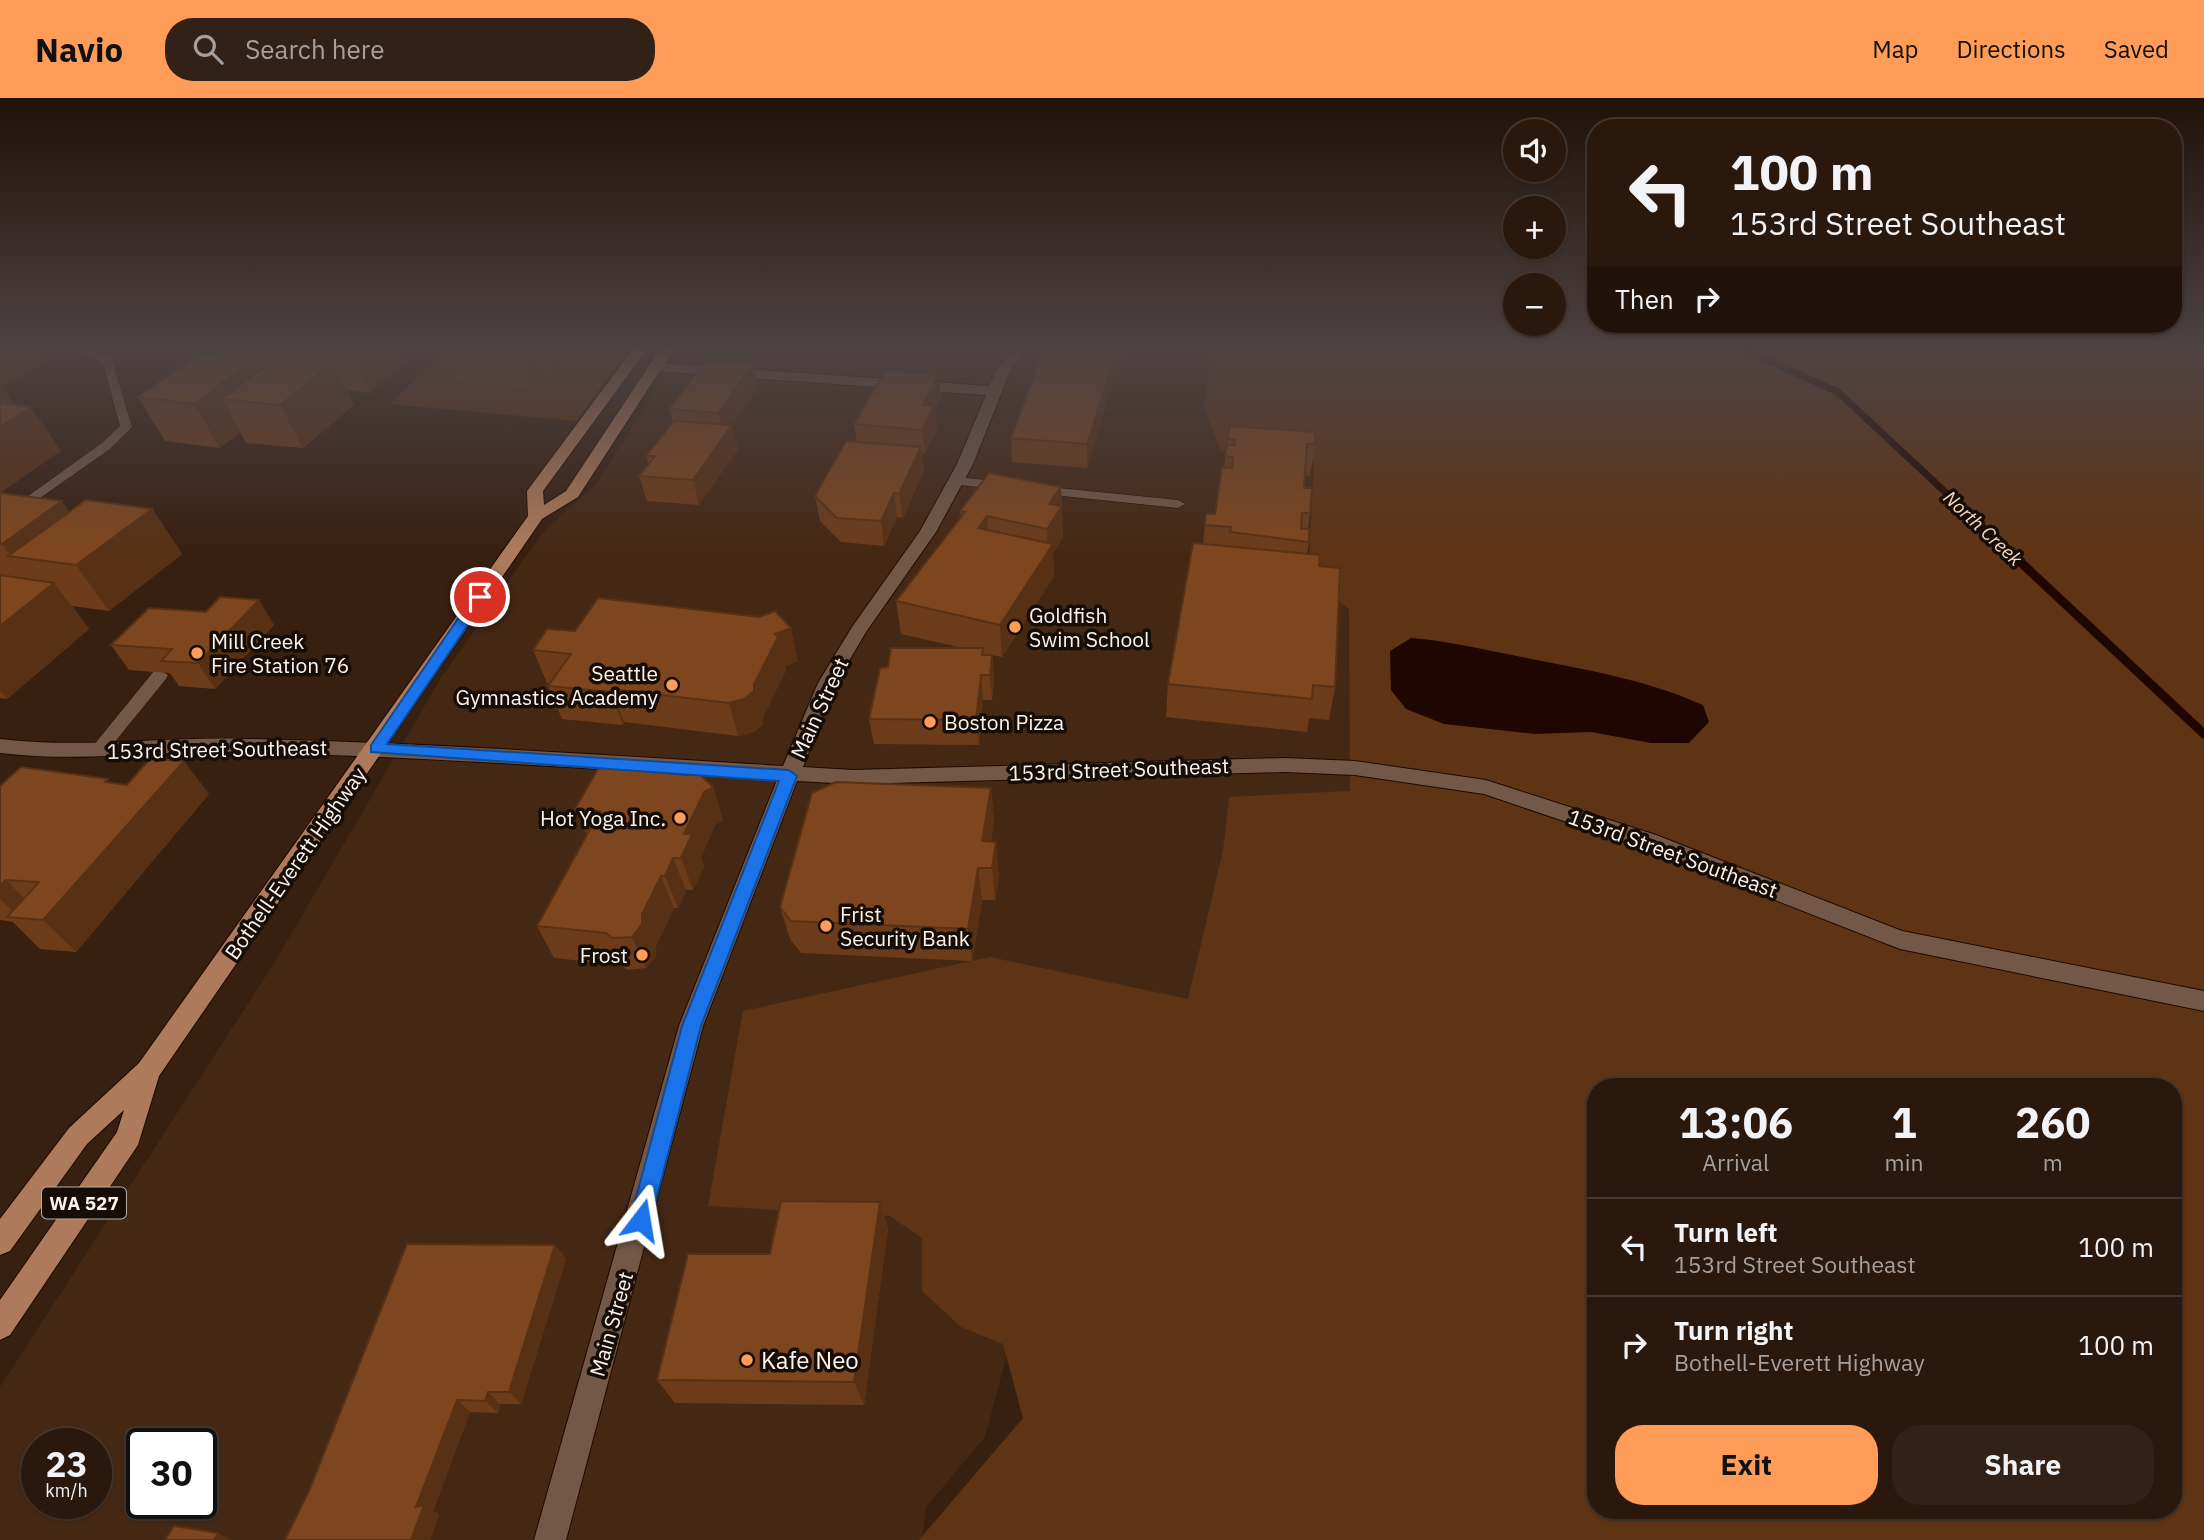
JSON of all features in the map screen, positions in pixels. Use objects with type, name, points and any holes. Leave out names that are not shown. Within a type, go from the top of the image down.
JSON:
[{"type":"main road","name":"Bothell-Everett Highway","points":[[536,516],[535,491],[590,416]]},
{"type":"main road","name":"Bothell-Everett Highway","points":[[0,1242],[78,1136],[148,1071],[376,749],[536,516],[572,494],[623,416]]},
{"type":"main road","name":"Bothell-Everett Highway","points":[[0,1325],[129,1137],[148,1071]]},
{"type":"street","name":"Main Street","points":[[550,1540],[641,1220],[691,1026],[827,683],[860,628],[928,531],[957,481],[983,416]]},
{"type":"street","name":"153rd Street Southeast","points":[[0,746],[51,752],[228,745],[376,749],[789,776],[853,777],[1285,765],[1355,768],[1486,787],[1648,841],[1900,940],[2204,1001]]},
{"type":"lane","points":[[0,522],[106,446],[126,427],[123,416]]},
{"type":"lane","points":[[957,481],[1178,504]]},
{"type":"lane","points":[[99,750],[160,675]]},
{"type":"shaded area","points":[[525,416],[579,416],[576,421]]},
{"type":"shaded area","points":[[639,416],[1302,416],[1362,477],[1388,733],[1022,1298],[985,1437],[926,1507],[922,1540],[0,1540],[0,1387],[273,965],[441,678],[543,532],[597,483]]},
{"type":"shaded area","points":[[1208,416],[2204,416],[2204,1540],[919,1540],[1023,1418],[1003,1344],[961,1327],[922,1291],[922,1238],[890,1216],[708,1206],[743,1011],[990,957],[1188,999],[1223,851],[1229,797],[1350,791],[1349,609],[1308,578],[1314,463],[1220,451]]},
{"type":"shaded area","points":[[1411,638],[1438,641],[1635,681],[1703,705],[1709,722],[1689,743],[1651,743],[1591,732],[1535,734],[1444,724],[1406,709],[1391,690],[1390,651]]},
{"type":"building","points":[[0,416],[17,416],[0,427]]},
{"type":"building","points":[[859,416],[929,416],[922,430],[854,424]]},
{"type":"building","points":[[1019,416],[1096,416],[1087,444],[1011,438]]},
{"type":"building","points":[[674,421],[732,425],[693,480],[639,476],[655,456],[646,456]]},
{"type":"building","points":[[1230,426],[1315,432],[1315,444],[1307,444],[1304,488],[1312,488],[1310,513],[1302,513],[1301,529],[1309,529],[1309,542],[1230,532],[1231,527],[1205,525],[1206,514],[1215,514],[1222,467],[1232,468],[1233,457],[1225,456],[1227,445],[1234,445],[1235,440],[1228,439]]},
{"type":"building","points":[[846,441],[921,447],[899,494],[894,493],[881,521],[837,518],[815,496]]},
{"type":"building","points":[[989,473],[1061,487],[1049,504],[1062,506],[1047,529],[987,516],[978,528],[1053,544],[1000,625],[896,601],[965,512],[960,511]]},
{"type":"building","points":[[0,493],[62,501],[0,544]]},
{"type":"building","points":[[86,500],[152,509],[76,565],[8,556]]},
{"type":"building","points":[[1193,543],[1320,555],[1319,566],[1340,568],[1335,687],[1313,685],[1312,699],[1168,684]]},
{"type":"building","points":[[0,575],[54,583],[0,626]]},
{"type":"building","points":[[220,597],[259,600],[198,663],[161,661],[172,649],[111,645],[149,608],[206,612]]},
{"type":"building","points":[[598,598],[759,617],[775,611],[791,628],[775,634],[778,637],[754,684],[754,691],[744,699],[729,703],[612,689],[610,692],[548,686],[571,654],[533,650],[547,629],[575,631]]},
{"type":"building","points":[[891,648],[983,648],[982,655],[992,655],[990,675],[981,675],[976,720],[869,719],[880,668],[888,667]]},
{"type":"building","points":[[150,759],[184,761],[43,920],[7,917],[39,882],[6,880],[0,885],[0,786],[21,767],[108,779],[105,782],[127,785]]},
{"type":"building","points":[[599,767],[687,775],[696,771],[713,787],[704,792],[684,834],[692,834],[681,858],[673,858],[665,876],[661,876],[642,914],[642,924],[632,937],[612,938],[606,933],[537,926],[600,811],[575,809]]},
{"type":"building","points":[[836,782],[991,788],[982,841],[996,842],[992,868],[978,868],[968,929],[791,921],[780,907],[812,793]]},
{"type":"building","points":[[781,1201],[880,1202],[854,1382],[657,1380],[688,1254],[770,1254]]},
{"type":"building","points":[[407,1244],[555,1245],[509,1392],[488,1392],[485,1401],[457,1400],[416,1507],[424,1505],[411,1540],[285,1540],[309,1491]]},
{"type":"building","points":[[174,1526],[218,1533],[214,1540],[165,1540]]},
{"type":"waterway","name":"North Creek","points":[[1864,416],[2016,558]]},
{"type":"waterway","name":"North Creek","points":[[2014,556],[2204,734]]},
{"type":"place","name":"Goldfish Swim School","points":[[1015,627]]},
{"type":"place","name":"Mill Creek Fire Station 76","points":[[197,653]]},
{"type":"place","name":"Seattle Gymnastics Academy","points":[[672,685]]},
{"type":"place","name":"Boston Pizza","points":[[930,722]]},
{"type":"place","name":"Hot Yoga Inc.","points":[[680,818]]},
{"type":"place","name":"Frist Security Bank","points":[[826,926]]},
{"type":"place","name":"Frost","points":[[642,955]]},
{"type":"place","name":"Kafe Neo","points":[[747,1360]]},
{"type":"route","points":[[480,597],[376,749],[789,776],[738,899],[691,1026],[641,1220]]}]
